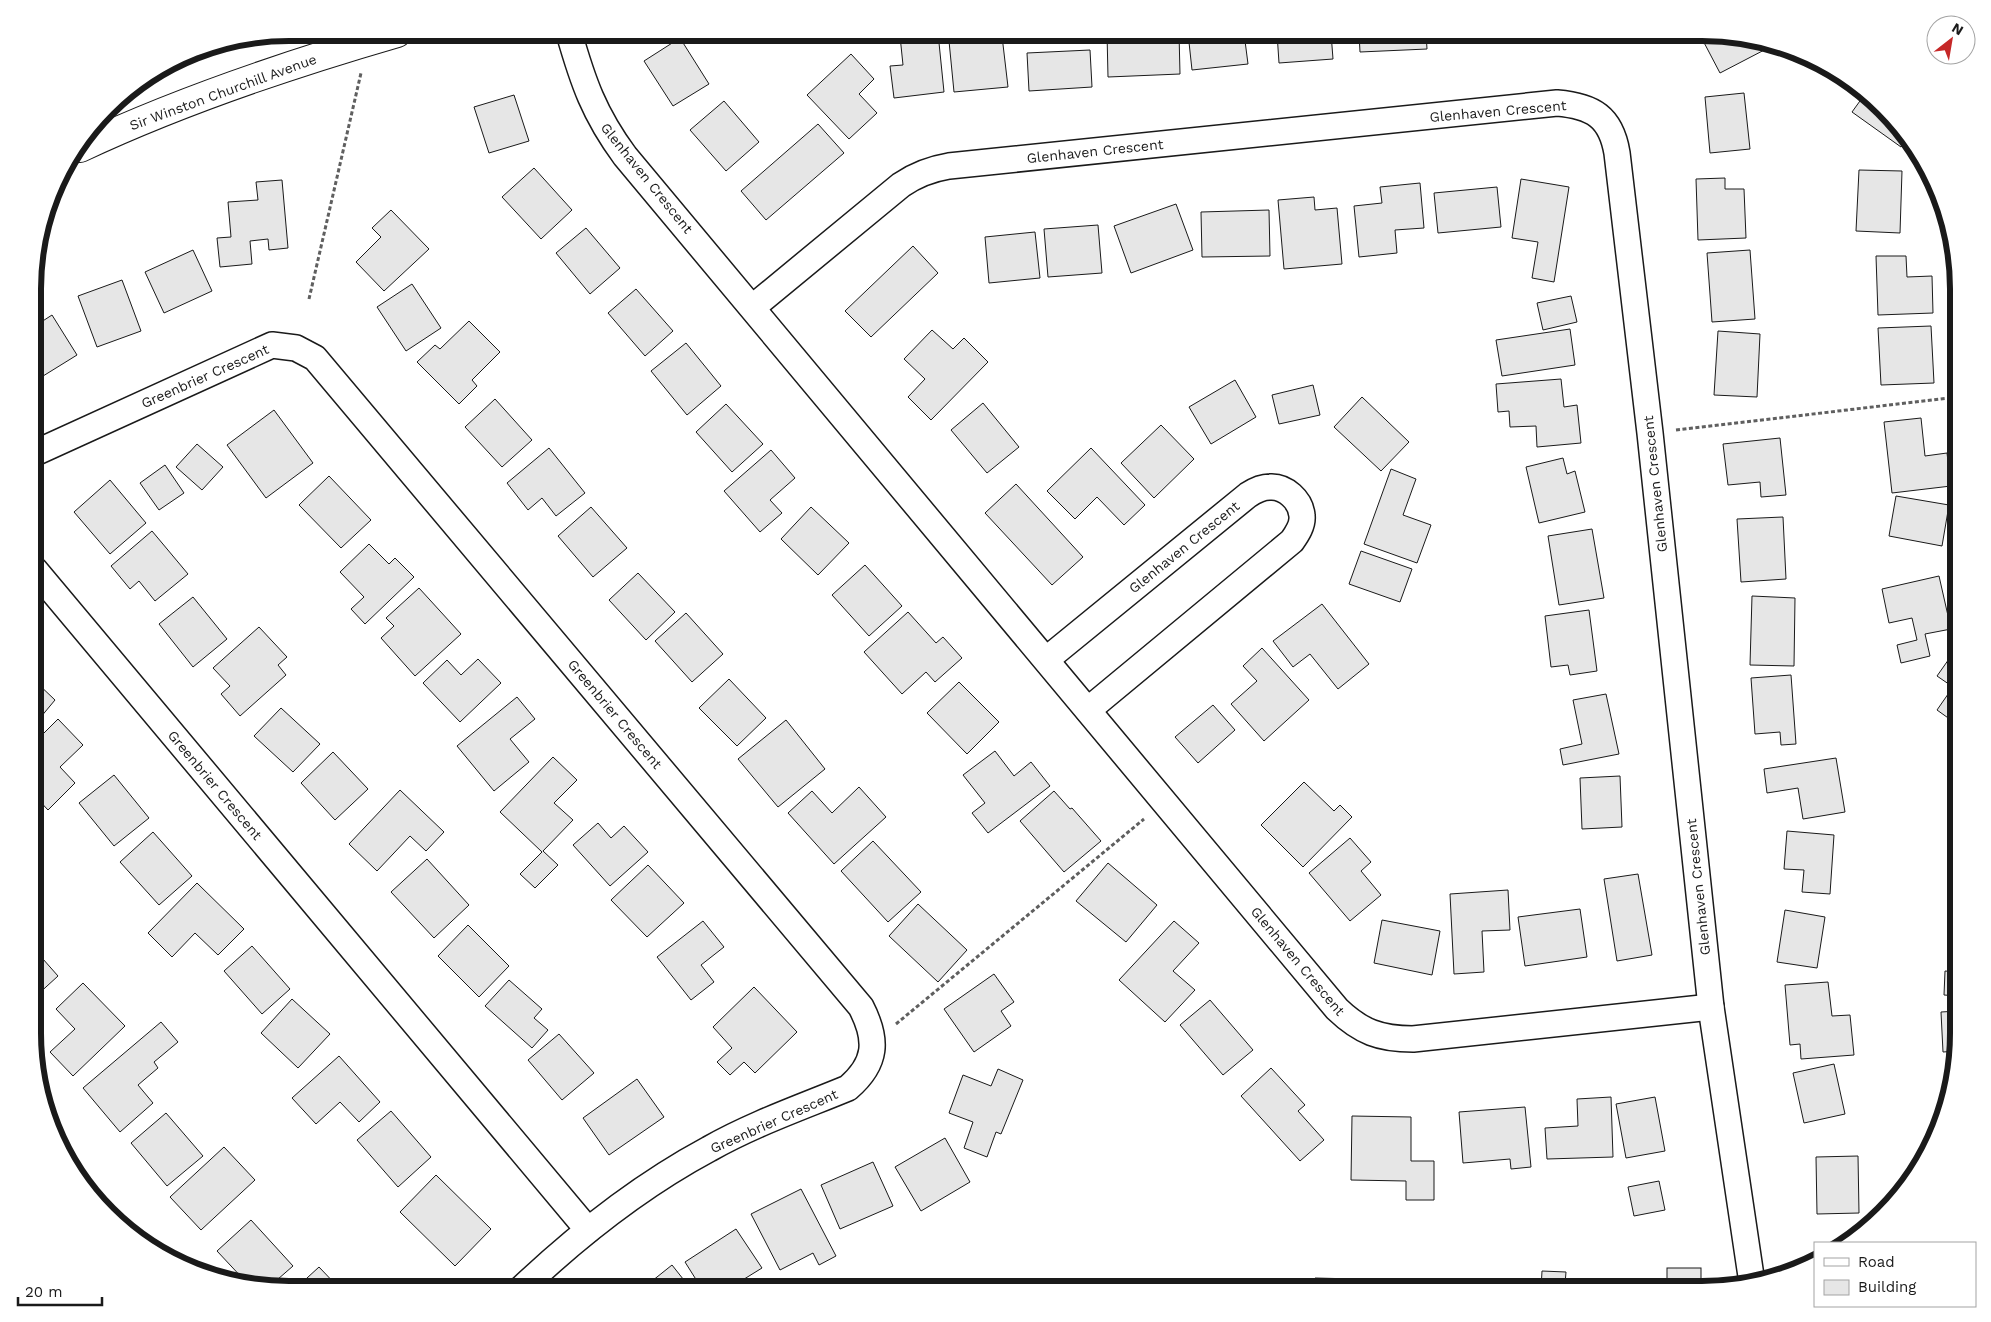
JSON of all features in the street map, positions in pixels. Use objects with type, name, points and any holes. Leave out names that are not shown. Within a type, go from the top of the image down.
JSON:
[{"type":"main road","name":"Sir Winston Churchill Avenue","points":[[88,144],[116,131],[218,91],[367,41]]},
{"type":"street","name":"Glenhaven Crescent","points":[[572,41],[590,100],[607,131],[625,156],[1337,1008],[1359,1027],[1382,1037],[1413,1039],[1711,1007]]},
{"type":"street","name":"Glenhaven Crescent","points":[[753,307],[901,185],[916,175],[930,170],[969,164],[1557,103],[1574,104],[1586,107],[1597,113],[1612,132],[1616,144],[1650,433],[1711,1007],[1751,1276]]},
{"type":"street","name":"Greenbrier Crescent","points":[[41,450],[260,349],[272,345],[289,346],[315,358],[861,1007],[867,1019],[873,1040],[872,1053],[867,1068],[859,1079],[848,1088],[751,1128],[710,1148],[643,1190],[588,1230],[530,1281]]},
{"type":"street","name":"Glenhaven Crescent","points":[[1047,660],[1248,495],[1268,486],[1279,487],[1292,495],[1300,506],[1303,518],[1299,531],[1292,542],[1088,710]]},
{"type":"street","name":"Greenbrier Crescent","points":[[41,577],[588,1230]]},
{"type":"path","points":[[309,299],[361,73]]},
{"type":"path","points":[[1650,433],[1950,398]]},
{"type":"path","points":[[895,1025],[1165,802]]},
{"type":"building","points":[[675,41],[682,41],[709,84],[673,106],[644,61]]},
{"type":"building","points":[[901,41],[939,41],[944,92],[894,98],[890,66],[903,65]]},
{"type":"building","points":[[949,41],[1003,41],[1008,87],[954,92]]},
{"type":"building","points":[[1107,41],[1179,41],[1180,74],[1108,77]]},
{"type":"building","points":[[1189,41],[1245,41],[1248,64],[1192,70]]},
{"type":"building","points":[[1278,41],[1332,41],[1333,59],[1279,63]]},
{"type":"building","points":[[1359,41],[1426,41],[1427,49],[1360,52]]},
{"type":"building","points":[[1703,41],[1734,43],[1765,50],[1720,73]]},
{"type":"building","points":[[1090,50],[1092,87],[1029,91],[1027,53]]},
{"type":"building","points":[[851,54],[874,79],[859,94],[877,113],[849,139],[807,95]]},
{"type":"building","points":[[1744,93],[1750,149],[1710,153],[1705,97]]},
{"type":"building","points":[[514,95],[529,141],[489,153],[474,107]]},
{"type":"building","points":[[1861,99],[1877,114],[1903,144],[1901,147],[1852,112]]},
{"type":"building","points":[[724,101],[759,142],[726,171],[690,130]]},
{"type":"building","points":[[818,124],[844,153],[766,220],[741,191]]},
{"type":"building","points":[[534,168],[572,210],[541,239],[502,197]]},
{"type":"building","points":[[1859,170],[1902,171],[1900,233],[1856,231]]},
{"type":"building","points":[[1725,178],[1725,189],[1744,189],[1746,238],[1698,240],[1696,179]]},
{"type":"building","points":[[1521,179],[1569,187],[1554,282],[1532,278],[1538,242],[1512,238]]},
{"type":"building","points":[[282,180],[288,248],[269,250],[268,239],[250,241],[252,264],[220,267],[217,238],[231,237],[228,202],[258,200],[256,182]]},
{"type":"building","points":[[1420,183],[1424,228],[1395,230],[1397,253],[1359,257],[1354,206],[1382,203],[1380,187]]},
{"type":"building","points":[[1497,187],[1501,227],[1438,233],[1434,193]]},
{"type":"building","points":[[1314,197],[1315,210],[1337,208],[1342,264],[1284,269],[1278,200]]},
{"type":"building","points":[[1176,204],[1193,250],[1131,273],[1114,226]]},
{"type":"building","points":[[391,210],[429,249],[384,291],[356,262],[381,237],[372,228]]},
{"type":"building","points":[[1269,210],[1270,256],[1202,257],[1201,212]]},
{"type":"building","points":[[1098,225],[1102,273],[1048,277],[1044,229]]},
{"type":"building","points":[[586,228],[620,268],[590,294],[556,253]]},
{"type":"building","points":[[1035,232],[1040,278],[989,283],[985,237]]},
{"type":"building","points":[[913,246],[938,273],[871,337],[845,311]]},
{"type":"building","points":[[193,250],[212,291],[164,313],[145,272]]},
{"type":"building","points":[[1750,250],[1755,319],[1712,322],[1707,253]]},
{"type":"building","points":[[1876,256],[1906,256],[1907,277],[1932,276],[1933,313],[1878,315]]},
{"type":"building","points":[[122,280],[141,331],[97,347],[78,296]]},
{"type":"building","points":[[412,284],[441,328],[406,351],[377,307]]},
{"type":"building","points":[[636,289],[673,331],[645,356],[608,313]]},
{"type":"building","points":[[1571,296],[1577,322],[1543,330],[1537,303]]},
{"type":"building","points":[[52,315],[77,355],[41,377],[41,322]]},
{"type":"building","points":[[469,321],[500,352],[472,380],[477,386],[459,404],[417,362],[435,345],[440,349]]},
{"type":"building","points":[[1931,326],[1934,383],[1881,385],[1878,328]]},
{"type":"building","points":[[1570,329],[1575,365],[1502,376],[1496,340]]},
{"type":"building","points":[[932,330],[953,349],[964,338],[988,362],[931,420],[908,397],[925,379],[904,359]]},
{"type":"building","points":[[1718,331],[1760,334],[1757,397],[1714,395]]},
{"type":"building","points":[[686,343],[721,386],[687,415],[651,371]]},
{"type":"building","points":[[1561,379],[1564,407],[1577,405],[1581,443],[1537,447],[1536,426],[1510,427],[1509,411],[1498,412],[1496,384]]},
{"type":"building","points":[[1235,380],[1256,417],[1211,444],[1189,407]]},
{"type":"building","points":[[1313,385],[1320,415],[1279,424],[1272,395]]},
{"type":"building","points":[[1362,397],[1409,442],[1381,471],[1334,427]]},
{"type":"building","points":[[495,399],[532,440],[502,467],[465,427]]},
{"type":"building","points":[[983,403],[1019,447],[987,473],[951,430]]},
{"type":"building","points":[[726,404],[763,444],[732,472],[696,432]]},
{"type":"building","points":[[274,410],[313,463],[266,498],[227,445]]},
{"type":"building","points":[[1921,418],[1925,456],[1947,453],[1950,486],[1892,493],[1884,422]]},
{"type":"building","points":[[1161,425],[1194,459],[1154,498],[1121,463]]},
{"type":"building","points":[[1780,438],[1786,495],[1761,497],[1760,482],[1728,485],[1723,444]]},
{"type":"building","points":[[197,444],[223,467],[202,490],[176,467]]},
{"type":"building","points":[[549,448],[585,493],[556,516],[542,498],[528,510],[507,483]]},
{"type":"building","points":[[1091,448],[1145,505],[1124,525],[1097,497],[1075,519],[1047,491]]},
{"type":"building","points":[[771,450],[795,478],[770,500],[782,513],[760,532],[724,491]]},
{"type":"building","points":[[1563,458],[1567,474],[1575,471],[1585,512],[1539,523],[1526,467]]},
{"type":"building","points":[[165,465],[184,493],[159,510],[140,483]]},
{"type":"building","points":[[1391,469],[1416,479],[1403,515],[1431,525],[1417,563],[1364,544]]},
{"type":"building","points":[[329,476],[371,520],[341,548],[299,505]]},
{"type":"building","points":[[110,480],[146,523],[110,554],[74,512]]},
{"type":"building","points":[[1016,484],[1083,557],[1052,585],[985,513]]},
{"type":"building","points":[[1896,496],[1949,505],[1942,546],[1889,536]]},
{"type":"building","points":[[591,507],[627,548],[593,577],[558,536]]},
{"type":"building","points":[[811,507],[849,543],[818,575],[781,539]]},
{"type":"building","points":[[1783,517],[1786,579],[1741,582],[1737,519]]},
{"type":"building","points":[[1592,529],[1604,598],[1559,605],[1548,536]]},
{"type":"building","points":[[152,531],[188,574],[155,601],[139,581],[130,589],[111,566]]},
{"type":"building","points":[[369,544],[389,564],[395,558],[414,577],[365,624],[351,609],[364,597],[340,572]]},
{"type":"building","points":[[1361,551],[1412,569],[1400,602],[1349,584]]},
{"type":"building","points":[[865,565],[902,606],[869,636],[832,595]]},
{"type":"building","points":[[638,573],[675,612],[646,640],[609,600]]},
{"type":"building","points":[[1939,576],[1950,629],[1925,634],[1930,656],[1901,663],[1897,645],[1917,640],[1912,618],[1889,623],[1882,589]]},
{"type":"building","points":[[419,588],[461,634],[415,676],[381,638],[394,626],[386,618]]},
{"type":"building","points":[[1752,596],[1795,598],[1794,666],[1750,665]]},
{"type":"building","points":[[193,597],[227,639],[193,667],[159,624]]},
{"type":"building","points":[[1322,604],[1369,664],[1338,689],[1310,654],[1293,667],[1273,641]]},
{"type":"building","points":[[1589,610],[1597,671],[1570,675],[1568,665],[1551,667],[1545,616]]},
{"type":"building","points":[[908,612],[936,643],[943,637],[962,658],[935,682],[926,672],[902,694],[864,652]]},
{"type":"building","points":[[686,613],[723,654],[692,682],[655,641]]},
{"type":"building","points":[[259,627],[287,657],[278,665],[286,675],[240,716],[221,694],[230,686],[213,668]]},
{"type":"building","points":[[1262,648],[1309,700],[1264,741],[1231,704],[1257,681],[1243,666]]},
{"type":"building","points":[[1950,658],[1950,685],[1937,676]]},
{"type":"building","points":[[478,659],[501,683],[460,722],[423,683],[447,660],[461,675]]},
{"type":"building","points":[[1791,675],[1796,744],[1781,745],[1780,732],[1755,734],[1751,678]]},
{"type":"building","points":[[729,679],[766,718],[737,746],[699,708]]},
{"type":"building","points":[[959,682],[999,722],[967,754],[927,713]]},
{"type":"building","points":[[41,687],[55,700],[41,717]]},
{"type":"building","points":[[1950,691],[1950,719],[1937,710]]},
{"type":"building","points":[[1606,694],[1619,754],[1563,765],[1560,749],[1582,744],[1573,700]]},
{"type":"building","points":[[517,697],[535,719],[510,739],[529,762],[494,791],[457,746]]},
{"type":"building","points":[[1213,705],[1235,730],[1198,763],[1175,737]]},
{"type":"building","points":[[281,708],[320,744],[293,772],[254,736]]},
{"type":"building","points":[[58,719],[83,745],[60,767],[75,783],[48,810],[41,802],[41,736]]},
{"type":"building","points":[[786,720],[825,769],[778,807],[738,759]]},
{"type":"building","points":[[995,751],[1014,776],[1031,762],[1050,786],[988,833],[972,813],[985,803],[963,775]]},
{"type":"building","points":[[333,752],[368,789],[335,820],[301,783]]},
{"type":"building","points":[[553,757],[577,780],[554,803],[573,820],[543,851],[558,865],[535,888],[520,874],[542,852],[500,812]]},
{"type":"building","points":[[1836,758],[1845,812],[1803,819],[1798,788],[1767,793],[1764,769]]},
{"type":"building","points":[[114,775],[149,818],[114,846],[79,803]]},
{"type":"building","points":[[1620,776],[1622,827],[1582,829],[1580,778]]},
{"type":"building","points":[[1304,782],[1334,811],[1340,805],[1352,817],[1303,867],[1261,825]]},
{"type":"building","points":[[859,787],[886,817],[834,864],[788,813],[812,791],[832,813]]},
{"type":"building","points":[[400,790],[444,832],[426,851],[410,836],[377,871],[349,844]]},
{"type":"building","points":[[1054,791],[1101,841],[1064,872],[1020,821]]},
{"type":"building","points":[[598,823],[611,838],[624,826],[648,852],[610,886],[573,845]]},
{"type":"building","points":[[1787,831],[1834,835],[1830,894],[1802,892],[1804,870],[1784,869]]},
{"type":"building","points":[[153,832],[192,876],[159,905],[120,862]]},
{"type":"building","points":[[1350,838],[1371,862],[1361,871],[1381,895],[1350,921],[1309,873]]},
{"type":"building","points":[[873,841],[921,892],[888,922],[841,871]]},
{"type":"building","points":[[427,859],[469,905],[434,938],[391,892]]},
{"type":"building","points":[[1108,863],[1157,905],[1126,942],[1076,901]]},
{"type":"building","points":[[648,865],[684,903],[647,937],[611,900]]},
{"type":"building","points":[[1638,874],[1652,955],[1617,961],[1604,879]]},
{"type":"building","points":[[197,883],[244,929],[218,955],[195,933],[172,957],[148,933]]},
{"type":"building","points":[[1508,890],[1510,930],[1482,931],[1484,972],[1454,974],[1450,894]]},
{"type":"building","points":[[918,904],[967,950],[938,982],[889,936]]},
{"type":"building","points":[[1580,909],[1587,957],[1525,966],[1518,917]]},
{"type":"building","points":[[1785,910],[1825,917],[1817,968],[1777,962]]},
{"type":"building","points":[[1382,920],[1440,931],[1432,975],[1374,963]]},
{"type":"building","points":[[703,921],[724,947],[701,965],[714,982],[691,1000],[657,957]]},
{"type":"building","points":[[1174,921],[1199,943],[1173,971],[1195,990],[1165,1022],[1119,980]]},
{"type":"building","points":[[468,925],[509,966],[479,997],[438,956]]},
{"type":"building","points":[[252,946],[290,989],[262,1014],[224,971]]},
{"type":"building","points":[[41,957],[58,976],[41,992]]},
{"type":"building","points":[[1945,971],[1950,971],[1950,995],[1944,995]]},
{"type":"building","points":[[994,974],[1014,1002],[1001,1011],[1011,1026],[974,1052],[944,1009]]},
{"type":"building","points":[[509,980],[542,1009],[534,1018],[548,1030],[532,1048],[485,1006]]},
{"type":"building","points":[[1828,982],[1832,1016],[1850,1015],[1854,1055],[1801,1059],[1800,1044],[1790,1045],[1785,985]]},
{"type":"building","points":[[83,983],[125,1026],[73,1076],[50,1052],[75,1029],[56,1009]]},
{"type":"building","points":[[754,987],[797,1032],[755,1073],[744,1062],[730,1075],[717,1062],[732,1048],[713,1027]]},
{"type":"building","points":[[292,999],[330,1034],[298,1068],[261,1033]]},
{"type":"building","points":[[1210,1000],[1253,1050],[1223,1075],[1180,1025]]},
{"type":"building","points":[[1950,1011],[1949,1052],[1943,1052],[1941,1012]]},
{"type":"building","points":[[161,1022],[178,1042],[154,1062],[158,1068],[138,1085],[153,1103],[120,1132],[83,1088]]},
{"type":"building","points":[[559,1034],[594,1073],[562,1100],[528,1060]]},
{"type":"building","points":[[339,1056],[380,1102],[359,1122],[340,1102],[316,1124],[292,1098]]},
{"type":"building","points":[[1834,1064],[1845,1114],[1804,1123],[1793,1073]]},
{"type":"building","points":[[1271,1068],[1305,1105],[1298,1111],[1324,1140],[1300,1161],[1241,1096]]},
{"type":"building","points":[[998,1069],[1023,1080],[1001,1134],[996,1132],[987,1157],[964,1148],[973,1122],[949,1113],[963,1075],[991,1086]]},
{"type":"building","points":[[637,1079],[664,1117],[609,1155],[583,1118]]},
{"type":"building","points":[[1611,1097],[1613,1157],[1547,1159],[1545,1128],[1578,1126],[1577,1099]]},
{"type":"building","points":[[1655,1097],[1665,1151],[1626,1158],[1616,1104]]},
{"type":"building","points":[[1525,1107],[1531,1167],[1511,1169],[1510,1159],[1463,1163],[1459,1112]]},
{"type":"building","points":[[391,1111],[431,1157],[398,1187],[357,1140]]},
{"type":"building","points":[[166,1113],[203,1156],[167,1186],[131,1143]]},
{"type":"building","points":[[1352,1116],[1411,1117],[1411,1161],[1434,1161],[1434,1200],[1406,1200],[1406,1181],[1351,1180]]},
{"type":"building","points":[[945,1138],[970,1182],[921,1211],[895,1167]]},
{"type":"building","points":[[224,1147],[255,1180],[201,1230],[170,1197]]},
{"type":"building","points":[[1858,1156],[1859,1213],[1817,1214],[1816,1157]]},
{"type":"building","points":[[873,1162],[893,1206],[840,1229],[821,1185]]},
{"type":"building","points":[[436,1175],[491,1229],[455,1266],[400,1212]]},
{"type":"building","points":[[1659,1181],[1665,1210],[1634,1216],[1628,1187]]},
{"type":"building","points":[[801,1189],[836,1256],[819,1265],[813,1253],[780,1270],[751,1214]]},
{"type":"building","points":[[251,1220],[293,1266],[277,1280],[241,1276],[217,1251]]},
{"type":"building","points":[[736,1229],[762,1268],[741,1281],[697,1281],[685,1262]]},
{"type":"building","points":[[672,1265],[685,1281],[652,1281]]},
{"type":"building","points":[[319,1267],[332,1281],[304,1281]]},
{"type":"building","points":[[1667,1268],[1701,1268],[1701,1281],[1667,1281]]},
{"type":"building","points":[[1542,1271],[1566,1272],[1565,1281],[1541,1281]]},
{"type":"building","points":[[1315,1278],[1355,1279],[1355,1281],[1315,1281]]},
{"type":"building","points":[[1277,1280],[1277,1281],[1225,1281]]}]
